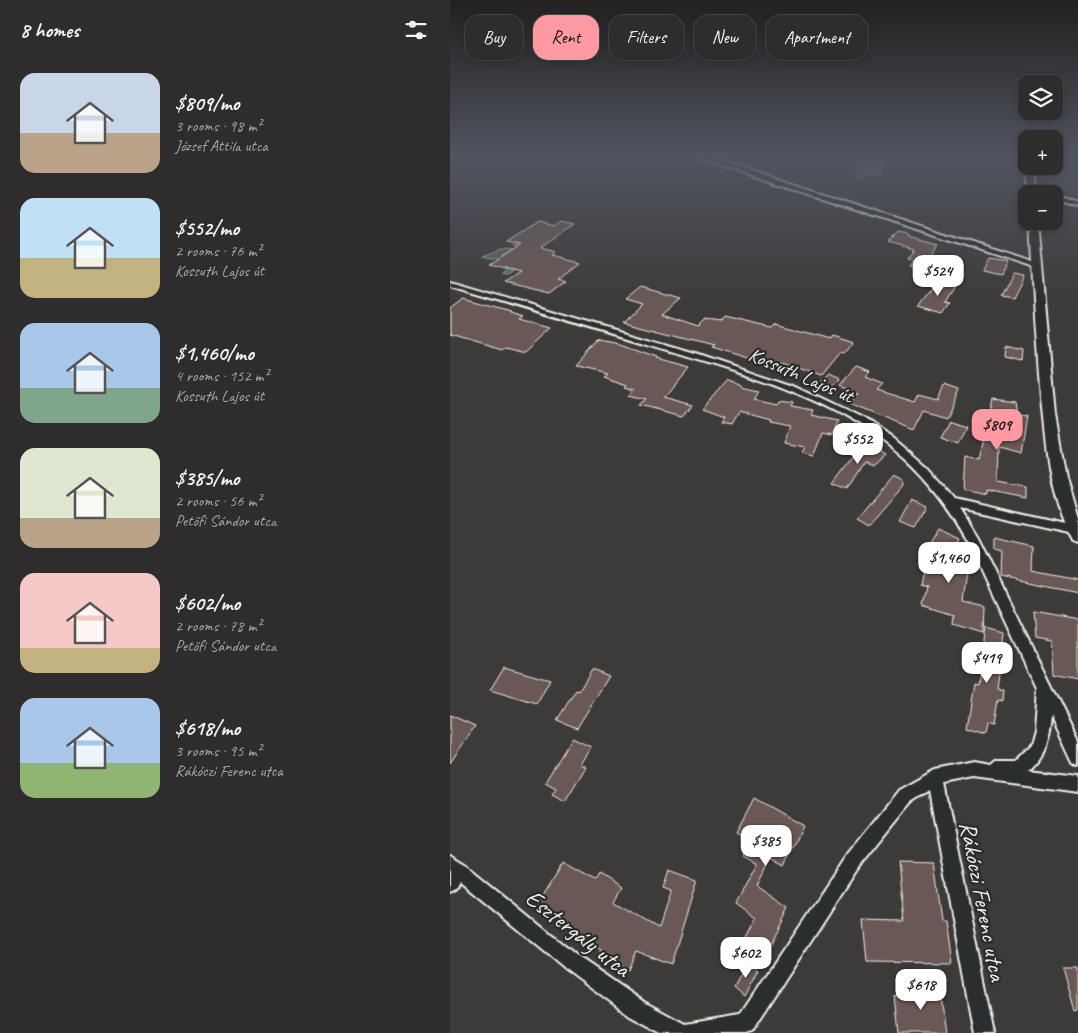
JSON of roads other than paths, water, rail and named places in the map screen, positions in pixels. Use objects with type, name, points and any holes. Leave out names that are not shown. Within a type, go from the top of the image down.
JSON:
[{"type":"main road","points":[[1035,230],[1042,360],[1053,446],[1064,498],[1077,532]]},
{"type":"street","points":[[854,205],[1037,265]]},
{"type":"street","name":"Kossuth Lajos út","points":[[450,283],[729,367],[807,396],[850,416],[884,436],[915,460],[940,486],[951,502],[972,537],[1078,758]]},
{"type":"street","points":[[951,502],[1077,532]]},
{"type":"street","points":[[688,1033],[745,1024],[852,862],[905,796],[935,778],[974,770],[1019,766],[1037,751],[1043,725],[1044,687]]},
{"type":"street","points":[[974,770],[1078,784]]},
{"type":"street","name":"Rákóczi Ferenc utca","points":[[935,778],[985,1033]]},
{"type":"street","name":"Esztergály utca","points":[[453,872],[571,962],[637,1009],[682,1033]]}]
